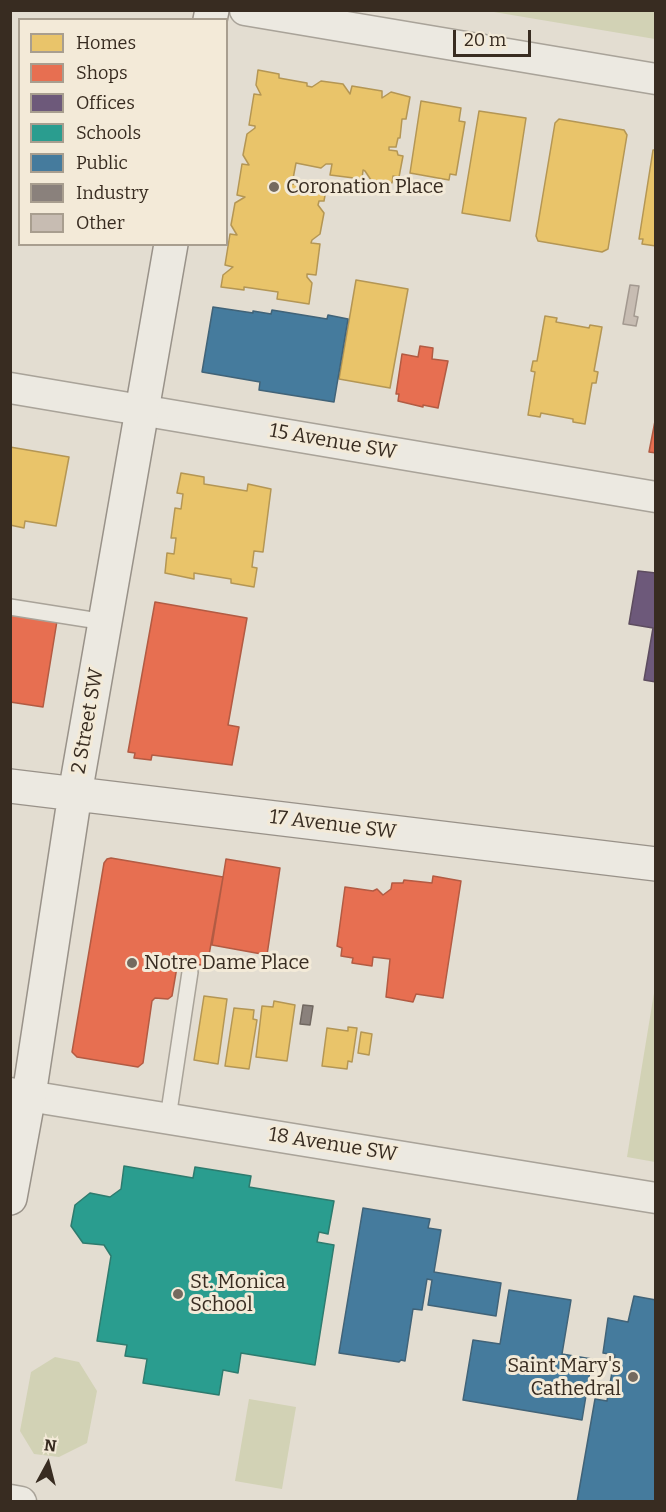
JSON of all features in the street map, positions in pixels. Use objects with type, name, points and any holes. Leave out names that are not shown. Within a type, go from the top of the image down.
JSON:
[{"type":"street","points":[[245,10],[656,79]]},
{"type":"street","name":"2 Street SW","points":[[10,1198],[20,1094],[171,246]]},
{"type":"street","name":"15 Avenue SW","points":[[10,388],[656,497]]},
{"type":"street","name":"17 Avenue SW","points":[[10,786],[656,864]]},
{"type":"street","name":"18 Avenue SW","points":[[20,1094],[656,1198]]},
{"type":"street","points":[[10,1500],[21,1502]]},
{"type":"lane","points":[[10,607],[105,622]]},
{"type":"lane","points":[[168,1118],[190,972]]},
{"type":"green space","points":[[488,11],[655,11],[655,39]]},
{"type":"green space","points":[[655,987],[655,1162],[627,1157]]},
{"type":"green space","points":[[55,1357],[79,1362],[97,1391],[87,1443],[59,1457],[34,1454],[20,1431],[31,1372]]},
{"type":"green space","points":[[249,1399],[296,1407],[282,1489],[235,1481]]},
{"type":"building: Homes","name":"Coronation Place","points":[[258,70],[279,74],[279,78],[307,83],[307,86],[312,87],[321,81],[343,84],[350,94],[352,86],[382,91],[382,98],[391,92],[410,97],[406,119],[402,119],[400,138],[398,138],[396,147],[389,147],[389,150],[397,151],[398,155],[403,156],[399,177],[393,176],[392,183],[371,180],[363,170],[362,179],[330,175],[332,164],[326,164],[321,168],[296,163],[292,184],[326,190],[324,201],[319,201],[318,205],[324,213],[320,234],[311,243],[320,244],[316,275],[307,274],[312,283],[309,304],[277,299],[278,292],[244,287],[244,290],[221,287],[223,275],[233,267],[225,265],[230,234],[237,235],[231,225],[235,203],[245,197],[237,195],[242,164],[249,165],[243,155],[247,134],[255,128],[249,125],[254,94],[261,95],[256,85]]},
{"type":"building: Homes","points":[[421,101],[461,108],[459,121],[465,122],[456,175],[450,174],[449,180],[410,173]]},
{"type":"building: Homes","points":[[479,111],[526,118],[510,221],[462,213]]},
{"type":"building: Homes","points":[[559,119],[624,130],[627,135],[608,249],[602,252],[538,241],[536,236],[555,123]]},
{"type":"building: Homes","points":[[653,150],[656,150],[656,246],[642,244],[643,239],[639,239]]},
{"type":"building: Homes","points":[[356,280],[408,289],[390,388],[339,379]]},
{"type":"building: Homes","points":[[545,316],[557,318],[556,322],[589,328],[590,325],[602,327],[594,371],[598,372],[596,383],[592,383],[585,424],[573,422],[573,419],[541,413],[540,417],[528,415],[535,372],[531,371],[533,361],[537,361]]},
{"type":"building: Homes","points":[[10,447],[69,457],[56,526],[25,521],[24,528],[10,525]]},
{"type":"building: Homes","points":[[181,473],[204,477],[204,484],[247,491],[248,484],[271,489],[263,552],[254,551],[252,567],[257,568],[254,587],[231,583],[231,579],[194,573],[194,579],[165,573],[167,553],[174,554],[176,538],[171,538],[175,508],[181,509],[183,494],[177,493]]},
{"type":"building: Homes","points":[[204,996],[227,999],[218,1064],[194,1060]]},
{"type":"building: Homes","points":[[274,1001],[295,1005],[287,1061],[256,1057],[262,1006],[273,1007]]},
{"type":"building: Homes","points":[[234,1008],[254,1010],[253,1019],[257,1020],[249,1069],[225,1066]]},
{"type":"building: Homes","points":[[348,1027],[357,1028],[352,1062],[348,1061],[347,1069],[322,1066],[327,1028],[348,1031]]},
{"type":"building: Homes","points":[[361,1032],[372,1034],[369,1055],[358,1053]]},
{"type":"building: Shops","points":[[420,346],[433,348],[432,359],[448,361],[438,408],[398,401],[399,394],[396,394],[402,354],[418,357]]},
{"type":"building: Shops","points":[[656,416],[656,453],[649,452]]},
{"type":"building: Shops","points":[[155,602],[247,618],[228,725],[239,727],[232,765],[152,755],[151,760],[134,758],[135,753],[128,752]]},
{"type":"building: Shops","points":[[10,613],[57,621],[43,707],[10,702]]},
{"type":"building: Shops","name":"Notre Dame Place","points":[[111,858],[223,877],[207,966],[178,961],[172,996],[168,999],[155,998],[152,1001],[143,1063],[138,1067],[77,1057],[72,1052],[104,863]]},
{"type":"building: Shops","points":[[226,859],[280,868],[267,955],[212,945]]},
{"type":"building: Shops","points":[[433,876],[461,881],[443,998],[416,994],[413,1002],[386,997],[390,959],[373,957],[372,966],[352,963],[353,958],[341,956],[342,948],[337,946],[345,887],[373,891],[377,889],[383,895],[391,889],[392,883],[403,883],[404,880],[432,883]]},
{"type":"building: Offices","points":[[638,571],[656,573],[656,682],[644,680],[653,628],[629,624]]},
{"type":"building: Schools","points":[[124,1166],[193,1178],[195,1167],[251,1176],[249,1187],[334,1201],[328,1234],[319,1232],[317,1242],[334,1245],[315,1365],[241,1353],[238,1373],[223,1370],[219,1395],[143,1383],[147,1359],[125,1356],[127,1345],[97,1341],[111,1256],[104,1245],[83,1243],[71,1226],[75,1205],[90,1193],[110,1197],[121,1189]]},
{"type":"building: Public","points":[[213,307],[253,313],[253,311],[271,314],[272,310],[327,319],[328,315],[348,319],[334,402],[259,390],[260,382],[202,372]]},
{"type":"building: Public","points":[[363,1208],[430,1219],[428,1228],[441,1230],[434,1272],[501,1283],[496,1316],[428,1305],[432,1280],[427,1279],[422,1310],[413,1309],[405,1361],[339,1353]]},
{"type":"building: Public","points":[[509,1290],[571,1300],[562,1354],[592,1359],[582,1420],[463,1400],[473,1340],[500,1344]]},
{"type":"building: Public","name":"Saint Mary's Cathedral","points":[[634,1296],[656,1300],[656,1502],[577,1502],[595,1399],[607,1401],[615,1355],[603,1353],[608,1318],[628,1322]]},
{"type":"building: Industry","points":[[303,1005],[313,1006],[310,1025],[300,1024]]},
{"type":"building: Other","points":[[630,285],[639,286],[634,316],[638,317],[636,326],[623,324]]},
{"type":"place","name":"Coronation Place","points":[[274,187]]},
{"type":"place","name":"Notre Dame Place","points":[[132,963]]},
{"type":"place","name":"St. Monica School","points":[[178,1294]]},
{"type":"place","name":"Saint Mary's Cathedral","points":[[633,1377]]}]
